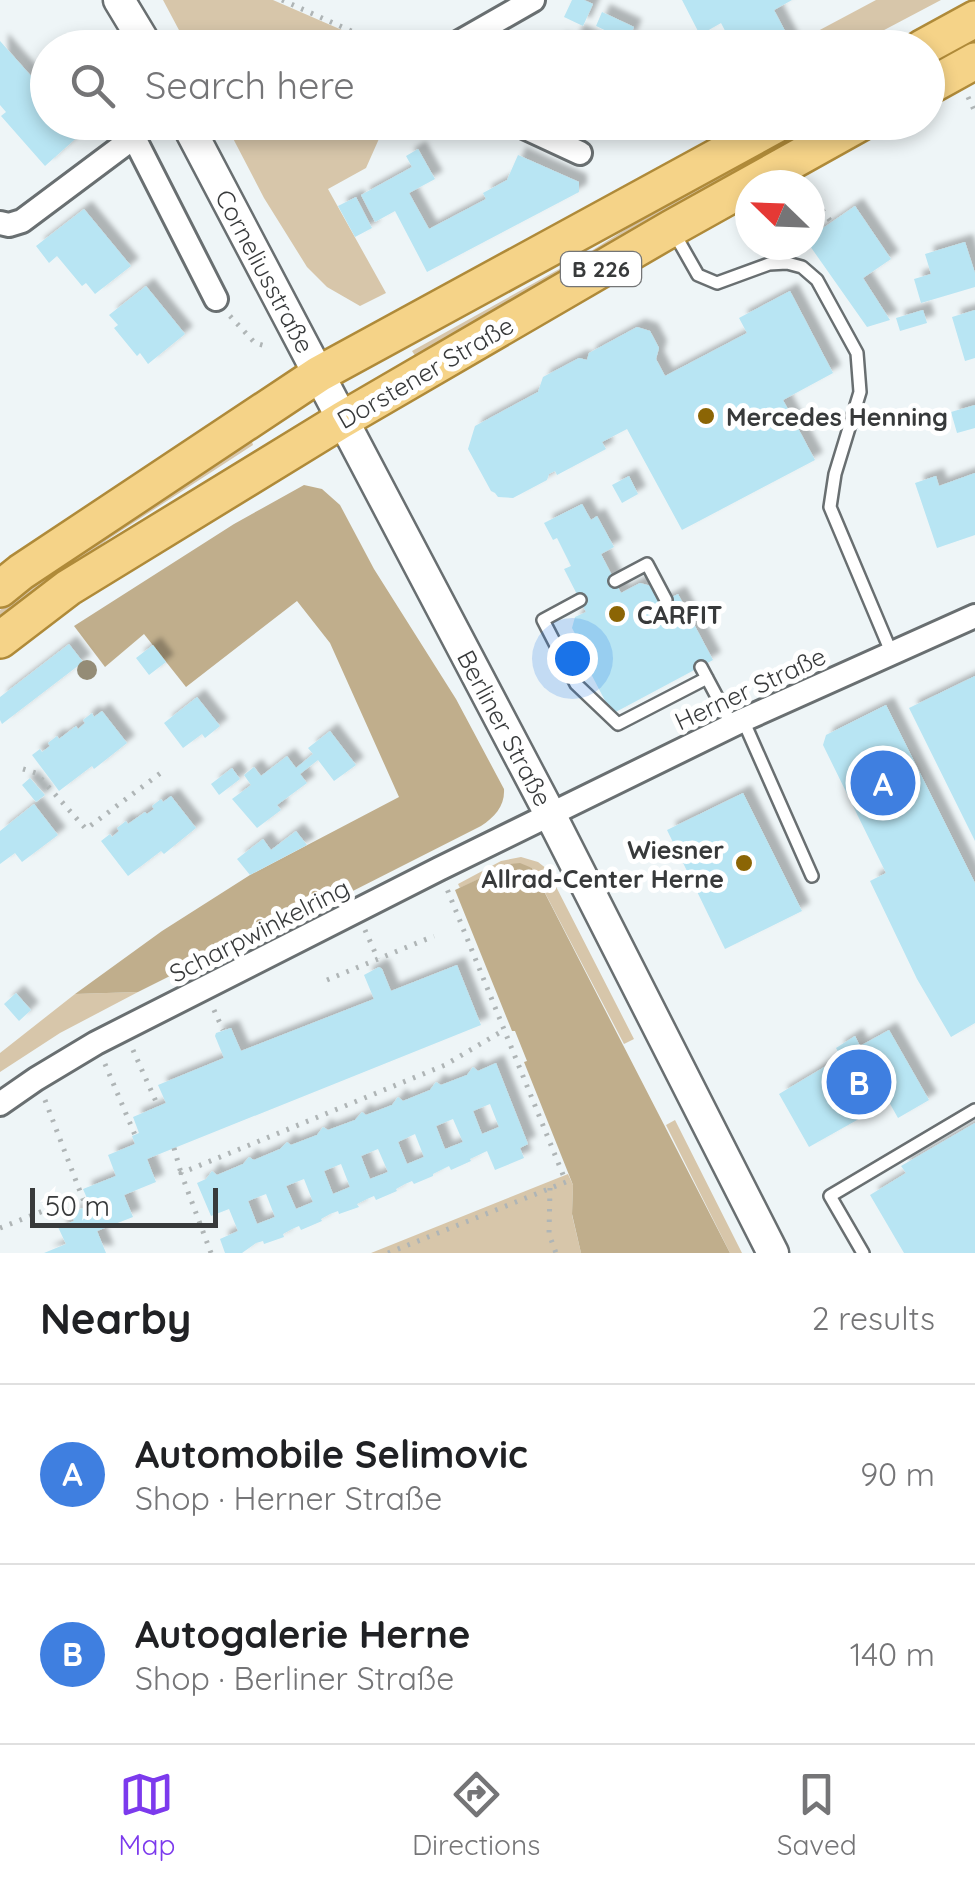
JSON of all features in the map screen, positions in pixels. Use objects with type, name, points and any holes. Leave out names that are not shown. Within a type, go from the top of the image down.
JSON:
[{"type":"main road","points":[[119,0],[137,30]]},
{"type":"main road","points":[[945,35],[975,19]]},
{"type":"main road","points":[[945,78],[975,61]]},
{"type":"main road","name":"Corneliusstraße","points":[[196,140],[342,420]]},
{"type":"main road","name":"Dorstener Straße","points":[[0,590],[21,572],[319,374],[748,140]]},
{"type":"main road","name":"Dorstener Straße","points":[[0,640],[68,588],[342,420],[830,140]]},
{"type":"main road","name":"Berliner Straße","points":[[342,420],[550,814],[773,1253]]},
{"type":"street","points":[[480,30],[533,0]]},
{"type":"street","points":[[0,223],[22,221],[117,140]]},
{"type":"street","points":[[134,140],[216,299]]},
{"type":"street","points":[[552,140],[580,153]]},
{"type":"street","name":"Herner Straße","points":[[550,814],[738,723],[975,616]]},
{"type":"street","name":"Scharpwinkelring","points":[[0,1104],[96,1043],[550,814]]},
{"type":"lane","points":[[672,228],[698,275],[716,283],[770,264],[802,268],[817,280],[856,353],[860,392],[835,474],[830,507],[892,654]]},
{"type":"lane","points":[[616,581],[647,564],[666,600]]},
{"type":"lane","points":[[580,600],[543,620],[576,684],[618,724],[704,672],[738,723],[812,876]]},
{"type":"lane","points":[[576,684],[592,675]]},
{"type":"lane","points":[[864,1253],[830,1196],[975,1110]]},
{"type":"path","points":[[282,0],[350,30]]},
{"type":"path","points":[[825,215],[830,222]]},
{"type":"path","points":[[216,299],[255,343],[269,348]]},
{"type":"path","points":[[23,770],[36,773],[86,829],[162,772]]},
{"type":"path","points":[[388,1253],[566,1182],[439,869]]},
{"type":"path","points":[[358,910],[378,959]]},
{"type":"path","points":[[327,980],[371,966],[378,959],[434,936]]},
{"type":"path","points":[[124,1029],[158,1106]]},
{"type":"path","points":[[181,1173],[445,1065],[504,1030]]},
{"type":"path","points":[[96,1043],[135,1135]]},
{"type":"path","points":[[0,1228],[85,1204],[36,1079]]},
{"type":"path","points":[[174,1148],[210,1253]]},
{"type":"path","points":[[550,1188],[549,1234],[556,1253]]},
{"type":"path","points":[[60,1211],[66,1224]]},
{"type":"shaded area","points":[[163,0],[273,0],[342,30],[179,30]]},
{"type":"shaded area","points":[[876,0],[941,0],[884,30],[820,30]]},
{"type":"shaded area","points":[[234,140],[378,140],[366,168],[328,189],[386,293],[360,306],[327,287],[307,267]]},
{"type":"shaded area","points":[[784,140],[804,140],[752,170],[735,170],[735,179],[418,360],[412,351],[588,253],[680,195]]},
{"type":"shaded area","points":[[250,435],[253,445],[107,540],[0,621],[0,610],[104,532]]},
{"type":"shaded area","points":[[304,485],[322,489],[340,505],[374,569],[456,699],[504,789],[501,806],[481,826],[268,934],[250,936],[138,992],[75,994],[162,931],[250,875],[399,797],[330,643],[297,601],[186,687],[144,634],[105,667],[74,626],[234,524]]},
{"type":"shaded area","points":[[521,857],[547,869],[634,1039],[624,1044],[532,868],[510,864],[460,888],[458,884],[501,861]]},
{"type":"shaded area","points":[[520,863],[532,868],[730,1253],[581,1253],[572,1214],[573,1185],[515,1031],[455,890]]},
{"type":"shaded area","points":[[138,992],[60,1033],[0,1072],[0,1053],[75,994]]},
{"type":"shaded area","points":[[675,1120],[742,1253],[730,1253],[666,1125]]},
{"type":"shaded area","points":[[568,1174],[573,1185],[572,1215],[581,1253],[371,1253]]},
{"type":"building","points":[[572,0],[593,4],[583,26],[564,17]]},
{"type":"building","points":[[682,0],[792,0],[774,10],[785,30],[725,30],[721,23],[709,30],[697,30]]},
{"type":"building","points":[[602,12],[634,27],[605,30],[596,26]]},
{"type":"building","points":[[0,41],[30,75],[30,140],[74,140],[45,166],[1,116],[6,112],[0,105]]},
{"type":"building","points":[[418,149],[435,179],[409,193],[429,229],[486,199],[483,193],[507,180],[518,155],[579,182],[579,192],[427,272],[395,211],[375,222],[361,195],[412,167],[406,156]]},
{"type":"building","points":[[356,197],[372,228],[355,237],[338,206]]},
{"type":"building","points":[[855,206],[891,259],[863,278],[890,320],[867,327],[820,260],[825,260],[825,227]]},
{"type":"building","points":[[84,209],[131,266],[95,294],[86,283],[82,286],[57,256],[49,263],[36,246]]},
{"type":"building","points":[[965,242],[975,273],[975,287],[921,303],[914,279],[931,274],[925,254]]},
{"type":"building","points":[[146,286],[185,334],[148,364],[114,328],[118,325],[109,315]]},
{"type":"building","name":"Mercedes Henning","points":[[790,291],[833,373],[783,400],[815,460],[682,530],[627,429],[602,442],[606,449],[557,475],[555,471],[549,474],[547,480],[513,498],[498,497],[491,491],[468,449],[475,426],[538,392],[543,377],[579,358],[587,360],[589,353],[637,327],[650,331],[659,348],[656,359],[665,376],[747,333],[739,318]]},
{"type":"building","points":[[923,310],[927,323],[900,331],[896,318]]},
{"type":"building","points":[[975,310],[975,358],[965,361],[952,317]]},
{"type":"building","points":[[975,405],[975,428],[957,433],[951,412]]},
{"type":"building","points":[[975,473],[975,535],[937,548],[915,483],[936,476],[939,486]]},
{"type":"building","points":[[629,476],[638,494],[622,503],[612,485]]},
{"type":"building","points":[[582,504],[591,520],[597,516],[614,547],[601,554],[621,593],[640,583],[651,586],[660,603],[678,594],[713,660],[612,714],[577,647],[581,645],[572,628],[575,617],[586,612],[564,569],[571,566],[557,538],[553,540],[544,523]]},
{"type":"building","points":[[69,644],[83,662],[2,724],[0,697]]},
{"type":"building","points":[[153,645],[166,662],[149,675],[136,658]]},
{"type":"building","points":[[975,676],[975,841],[909,708]]},
{"type":"building","points":[[197,697],[220,726],[183,748],[164,723]]},
{"type":"building","points":[[886,705],[975,883],[975,1023],[951,1037],[917,979],[870,881],[886,873],[823,745],[826,735]]},
{"type":"building","points":[[102,711],[127,743],[59,791],[32,755],[50,746],[48,743],[57,736],[59,739],[76,726],[78,729],[92,713],[94,717]]},
{"type":"building","points":[[330,731],[356,765],[334,781],[318,760],[300,774],[307,783],[277,805],[281,810],[257,828],[232,799],[251,785],[244,775],[254,767],[261,776],[287,756],[296,768],[313,754],[308,748]]},
{"type":"building","points":[[232,768],[240,779],[219,795],[211,784]]},
{"type":"building","points":[[30,778],[45,795],[36,802],[22,785]]},
{"type":"building","points":[[743,793],[802,911],[725,949],[667,830]]},
{"type":"building","points":[[171,796],[196,828],[128,876],[101,841],[110,834],[112,837],[126,821],[128,824],[147,814],[161,799],[163,802]]},
{"type":"building","points":[[34,804],[58,835],[22,862],[15,853],[0,864],[0,831]]},
{"type":"building","points":[[296,831],[307,845],[250,875],[237,859],[263,839],[271,850]]},
{"type":"building","points":[[457,965],[481,1025],[147,1159],[156,1182],[124,1195],[133,1217],[97,1231],[106,1253],[44,1253],[66,1244],[58,1227],[74,1221],[71,1213],[90,1205],[83,1189],[116,1176],[108,1155],[135,1144],[132,1136],[139,1133],[133,1117],[166,1103],[158,1085],[224,1058],[216,1033],[231,1028],[241,1051],[374,999],[364,975],[379,967],[391,991]]},
{"type":"building","points":[[16,993],[31,1010],[19,1021],[4,1004]]},
{"type":"building","points":[[889,1030],[929,1100],[898,1118],[889,1102],[809,1147],[779,1094],[841,1057],[836,1048],[855,1036],[860,1046]]},
{"type":"building","points":[[496,1063],[528,1144],[520,1148],[524,1158],[495,1170],[487,1151],[376,1200],[374,1196],[367,1199],[357,1204],[359,1207],[330,1214],[301,1230],[299,1226],[283,1234],[284,1237],[256,1243],[242,1253],[225,1253],[220,1239],[238,1231],[229,1209],[211,1216],[197,1183],[212,1171],[217,1175],[243,1164],[249,1157],[254,1160],[287,1142],[291,1145],[317,1135],[323,1127],[328,1130],[355,1120],[362,1112],[366,1115],[392,1105],[398,1097],[403,1101],[430,1090],[436,1082],[441,1085],[467,1075],[473,1067],[478,1071]],"holes":[[[490,1104],[499,1127],[482,1134],[473,1111]],[[453,1119],[463,1142],[445,1149],[436,1126]],[[415,1134],[424,1157],[407,1164],[398,1142]],[[378,1149],[388,1172],[370,1179],[361,1156]],[[341,1164],[350,1187],[333,1194],[324,1171]],[[304,1179],[313,1202],[296,1209],[286,1186]],[[266,1194],[275,1217],[257,1224],[248,1201]]]},
{"type":"building","points":[[975,1123],[975,1253],[904,1253],[870,1195],[906,1173],[901,1166]]},
{"type":"place","name":"Mercedes Henning","points":[[706,416]]},
{"type":"place","name":"CARFIT","points":[[617,614]]},
{"type":"place","name":"Automobile Selimovic","points":[[883,783]]},
{"type":"place","name":"Wiesner Allrad-Center Herne","points":[[744,863]]},
{"type":"place","name":"Autogalerie Herne","points":[[859,1082]]}]
